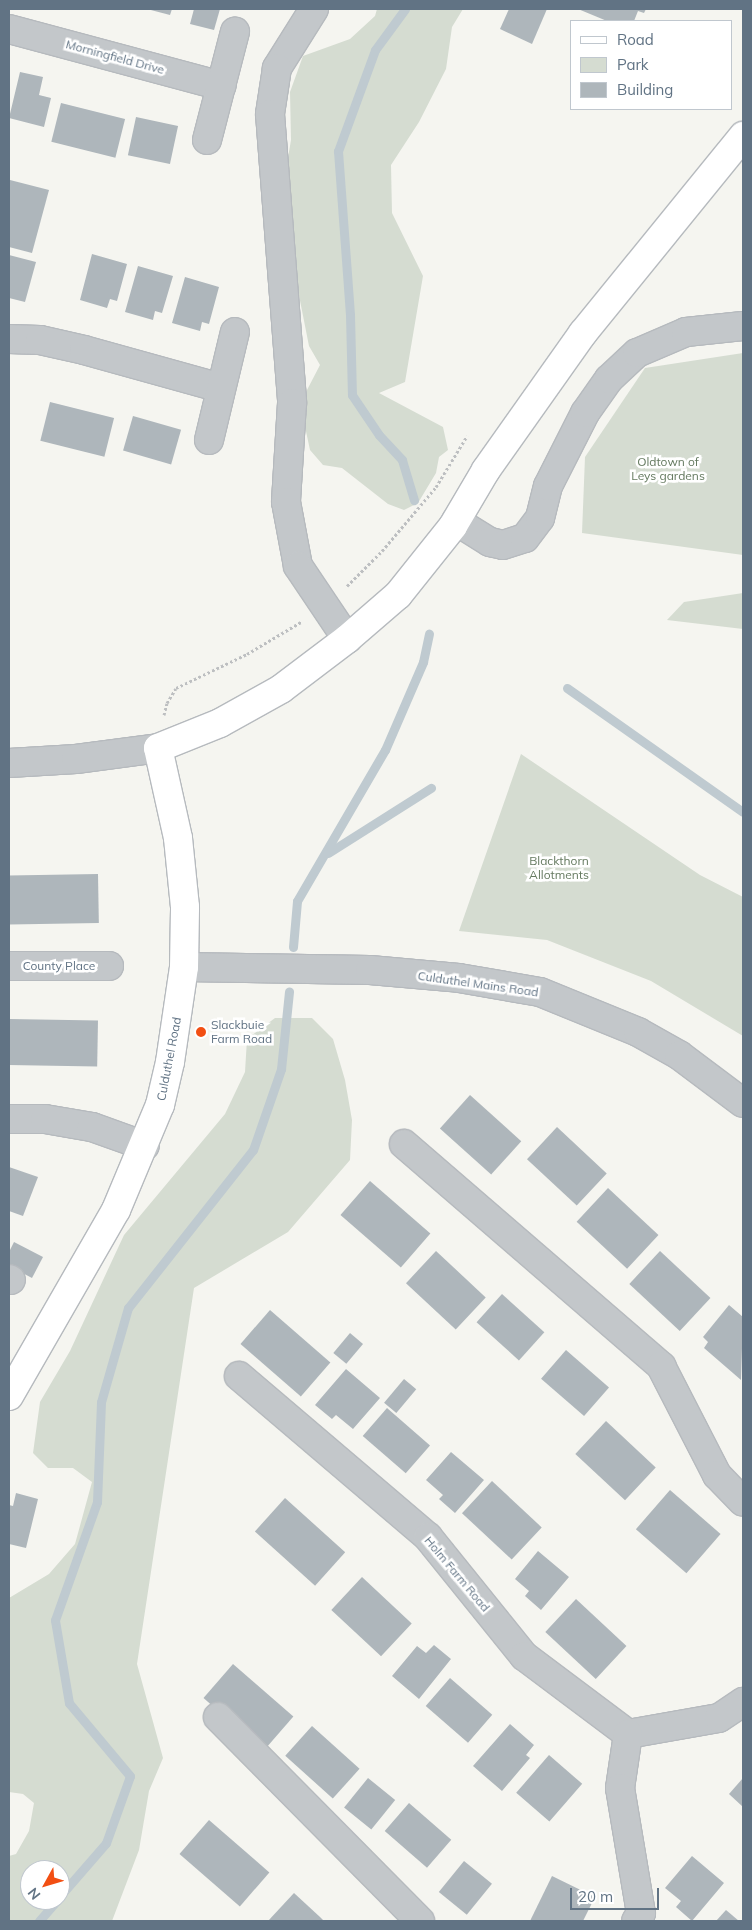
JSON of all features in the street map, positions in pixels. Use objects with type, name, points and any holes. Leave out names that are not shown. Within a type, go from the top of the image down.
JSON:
[{"type":"main road","points":[[158,748],[220,723],[281,689],[347,639],[398,595],[456,521],[486,470],[583,333],[743,136]]},
{"type":"main road","name":"Culduthel Road","points":[[9,1396],[116,1210],[145,1146],[160,1105],[170,1062],[184,967],[184,907],[178,838],[158,748]]},
{"type":"street","points":[[314,9],[277,68],[270,114],[292,403],[286,502],[298,566],[347,639]]},
{"type":"street","name":"Morningfield Drive","points":[[9,29],[221,86]]},
{"type":"street","points":[[207,140],[235,32]]},
{"type":"street","points":[[456,521],[490,542],[503,545],[525,538],[540,518],[548,486],[576,429],[609,379],[637,353],[686,332],[743,326]]},
{"type":"street","points":[[208,440],[235,332]]},
{"type":"street","points":[[9,339],[40,340],[66,346],[221,388]]},
{"type":"street","points":[[9,763],[76,758],[158,748]]},
{"type":"street","name":"County Place","points":[[9,966],[109,966]]},
{"type":"street","name":"Culduthel Mains Road","points":[[184,967],[370,970],[459,978],[540,992],[638,1032],[679,1055],[743,1103]]},
{"type":"street","points":[[9,1119],[45,1119],[92,1127],[145,1146]]},
{"type":"street","points":[[404,1144],[661,1366],[717,1474],[743,1502]]},
{"type":"street","name":"Holm Farm Road","points":[[239,1376],[428,1538],[524,1656],[628,1734]]},
{"type":"street","points":[[641,1918],[620,1788],[628,1734],[719,1718],[743,1702]]},
{"type":"street","points":[[218,1717],[420,1921]]},
{"type":"green space","points":[[377,9],[463,9],[452,27],[446,69],[419,122],[391,165],[392,213],[423,276],[405,382],[379,393],[443,427],[448,450],[439,457],[436,473],[418,503],[404,510],[388,504],[342,468],[323,465],[310,450],[304,422],[307,390],[320,365],[309,346],[290,250],[284,181],[291,140],[290,92],[303,56],[350,39],[375,16]]},
{"type":"green space","name":"Oldtown of Leys gardens","points":[[743,353],[743,555],[582,533],[585,457],[645,368]]},
{"type":"green space","points":[[743,593],[743,629],[667,620],[684,602]]},
{"type":"green space","name":"Blackthorn Allotments","points":[[521,754],[700,875],[743,897],[743,1036],[651,981],[547,940],[459,931]]},
{"type":"green space","points":[[275,1018],[312,1018],[333,1039],[345,1080],[352,1120],[350,1160],[288,1232],[194,1288],[137,1664],[163,1758],[149,1791],[139,1850],[112,1921],[9,1921],[9,1856],[16,1854],[29,1831],[34,1803],[23,1794],[9,1792],[9,1598],[49,1574],[75,1544],[92,1482],[73,1468],[48,1468],[33,1453],[40,1402],[70,1351],[124,1235],[225,1114],[245,1072],[247,1039]]},
{"type":"building","points":[[147,9],[172,9],[170,15]]},
{"type":"building","points":[[194,9],[220,9],[214,30],[190,24]]},
{"type":"building","points":[[509,9],[547,9],[532,44],[500,29]]},
{"type":"building","points":[[578,9],[646,9],[644,13],[638,11],[634,20],[605,20]]},
{"type":"building","points":[[20,72],[43,77],[39,95],[51,98],[44,127],[9,118]]},
{"type":"building","points":[[61,103],[125,119],[115,158],[51,142]]},
{"type":"building","points":[[136,117],[178,126],[170,164],[128,155]]},
{"type":"building","points":[[10,180],[49,190],[32,253],[9,247]]},
{"type":"building","points":[[92,254],[127,264],[117,301],[110,299],[107,308],[80,300]]},
{"type":"building","points":[[9,255],[36,262],[25,302],[9,298]]},
{"type":"building","points":[[138,266],[173,276],[162,313],[155,311],[153,320],[125,312]]},
{"type":"building","points":[[185,277],[219,287],[209,324],[202,322],[200,331],[172,323]]},
{"type":"building","points":[[50,402],[114,418],[104,457],[40,441]]},
{"type":"building","points":[[133,416],[181,430],[171,464],[123,451]]},
{"type":"building","points":[[98,874],[99,923],[10,925],[9,876]]},
{"type":"building","points":[[9,1019],[98,1021],[97,1067],[9,1065]]},
{"type":"building","points":[[470,1095],[521,1141],[491,1175],[440,1128]]},
{"type":"building","points":[[557,1127],[607,1173],[577,1206],[527,1159]]},
{"type":"building","points":[[9,1167],[38,1177],[23,1216],[9,1211]]},
{"type":"building","points":[[370,1181],[430,1233],[401,1267],[340,1215]]},
{"type":"building","points":[[608,1188],[658,1235],[627,1269],[577,1222]]},
{"type":"building","points":[[14,1242],[43,1257],[32,1278],[9,1266],[9,1252]]},
{"type":"building","points":[[436,1251],[486,1297],[456,1330],[406,1283]]},
{"type":"building","points":[[660,1251],[710,1298],[680,1331],[629,1284]]},
{"type":"building","points":[[502,1294],[544,1332],[519,1360],[477,1322]]},
{"type":"building","points":[[729,1305],[743,1317],[741,1380],[704,1348],[708,1342],[703,1337]]},
{"type":"building","points":[[270,1310],[330,1362],[301,1396],[240,1344]]},
{"type":"building","points":[[350,1333],[363,1344],[346,1364],[333,1353]]},
{"type":"building","points":[[566,1350],[609,1387],[584,1416],[541,1379]]},
{"type":"building","points":[[346,1369],[380,1398],[353,1429],[336,1415],[332,1419],[315,1405]]},
{"type":"building","points":[[404,1379],[416,1389],[396,1413],[384,1403]]},
{"type":"building","points":[[387,1408],[430,1445],[406,1473],[363,1436]]},
{"type":"building","points":[[606,1421],[656,1467],[625,1500],[575,1454]]},
{"type":"building","points":[[451,1452],[484,1480],[455,1513],[439,1499],[443,1495],[426,1480]]},
{"type":"building","points":[[492,1481],[542,1527],[512,1560],[462,1513]]},
{"type":"building","points":[[670,1490],[721,1534],[686,1573],[636,1529]]},
{"type":"building","points":[[16,1493],[38,1499],[26,1548],[9,1544],[9,1505],[13,1506]]},
{"type":"building","points":[[285,1498],[345,1552],[315,1586],[255,1531]]},
{"type":"building","points":[[538,1551],[569,1577],[541,1610],[525,1596],[529,1591],[515,1579]]},
{"type":"building","points":[[362,1577],[412,1623],[381,1656],[331,1610]]},
{"type":"building","points":[[576,1599],[626,1646],[596,1679],[545,1632]]},
{"type":"building","points":[[434,1645],[451,1659],[419,1699],[392,1676],[417,1646],[426,1653]]},
{"type":"building","points":[[233,1664],[293,1716],[264,1750],[203,1698]]},
{"type":"building","points":[[450,1678],[492,1715],[468,1743],[426,1706]]},
{"type":"building","points":[[510,1724],[534,1745],[526,1755],[530,1758],[502,1791],[473,1766]]},
{"type":"building","points":[[312,1726],[360,1769],[333,1799],[285,1756]]},
{"type":"building","points":[[549,1755],[582,1784],[549,1822],[516,1793]]},
{"type":"building","points":[[368,1778],[395,1800],[371,1830],[344,1808]]},
{"type":"building","points":[[743,1778],[743,1807],[729,1794]]},
{"type":"building","points":[[409,1803],[451,1840],[427,1868],[385,1831]]},
{"type":"building","points":[[209,1820],[269,1872],[240,1906],[179,1854]]},
{"type":"building","points":[[692,1856],[724,1883],[692,1921],[676,1907],[681,1901],[665,1888]]},
{"type":"building","points":[[464,1861],[492,1884],[467,1915],[439,1892]]},
{"type":"building","points":[[552,1876],[595,1897],[583,1921],[530,1921]]},
{"type":"building","points":[[294,1893],[320,1917],[324,1921],[268,1921]]},
{"type":"building","points":[[726,1910],[739,1921],[716,1921]]},
{"type":"waterway","points":[[405,9],[375,50],[338,151],[350,315],[352,395],[379,435],[402,460],[414,500]]},
{"type":"waterway","points":[[293,947],[297,901],[385,750],[423,662],[429,634]]},
{"type":"waterway","points":[[567,688],[743,812]]},
{"type":"waterway","points":[[328,853],[431,788]]},
{"type":"waterway","points":[[70,1884],[106,1843],[130,1776],[69,1703],[55,1620],[97,1502],[101,1402],[128,1308],[253,1150],[281,1069],[289,991]]},
{"type":"waterway","points":[[39,1921],[48,1910]]},
{"type":"place","name":"Slackbuie Farm Road","points":[[201,1032]]}]
